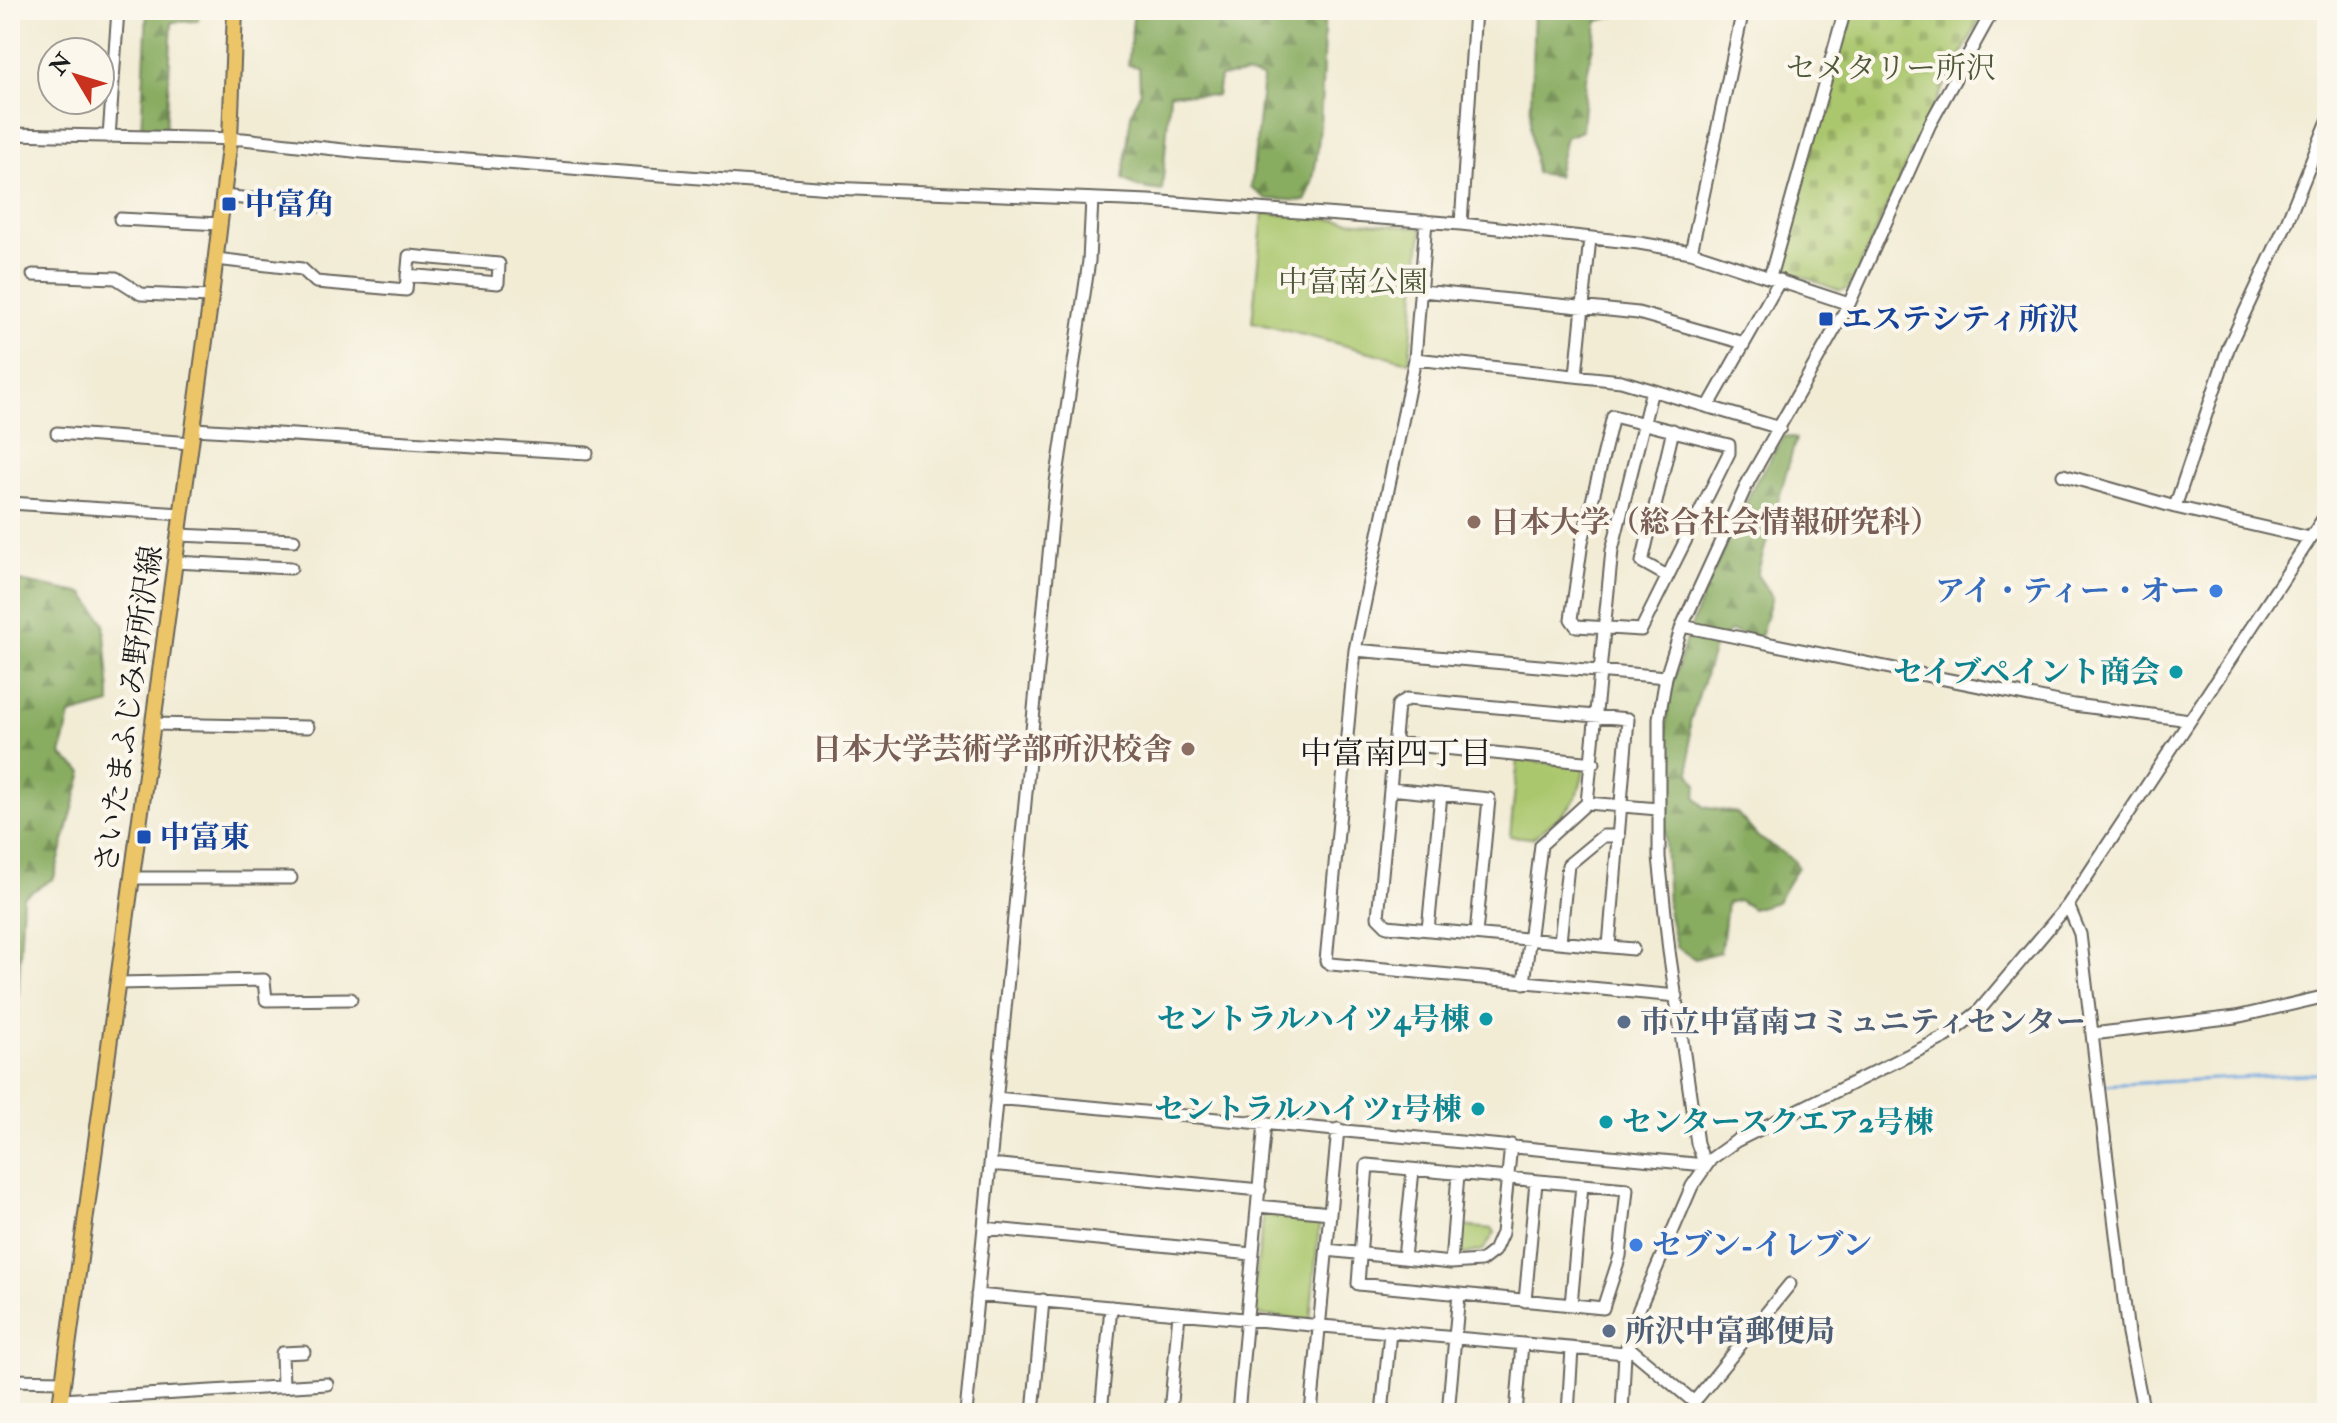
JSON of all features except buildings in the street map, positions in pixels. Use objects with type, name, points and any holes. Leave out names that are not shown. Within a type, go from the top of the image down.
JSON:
[{"type":"main road","name":"さいたまふじみ野所沢線","points":[[60,1406],[216,259],[230,139],[235,10]]},
{"type":"street","points":[[109,137],[118,10]]},
{"type":"street","points":[[1461,224],[1475,10]]},
{"type":"street","points":[[1691,252],[1743,10]]},
{"type":"street","points":[[1708,407],[1744,343],[1775,278],[1845,10]]},
{"type":"street","points":[[1705,1165],[1697,1143],[1663,903],[1658,809],[1659,718],[1666,677],[1682,626],[1749,480],[1849,304],[1930,124],[1993,10]]},
{"type":"street","points":[[2175,507],[2229,346],[2287,222],[2327,123]]},
{"type":"street","points":[[10,134],[230,139],[830,188],[1092,199],[1461,224],[1691,252],[1849,304]]},
{"type":"street","points":[[223,196],[318,206]]},
{"type":"street","points":[[966,1413],[1056,482],[1089,261],[1092,199]]},
{"type":"street","points":[[120,219],[220,224]]},
{"type":"street","points":[[1426,221],[1415,359],[1355,650],[1327,963],[1677,996]]},
{"type":"street","points":[[1576,375],[1590,238]]},
{"type":"street","points":[[216,259],[302,269],[316,282],[406,290],[407,275],[409,256],[499,264],[498,283],[407,275]]},
{"type":"street","points":[[33,275],[116,278],[141,294],[211,297]]},
{"type":"street","points":[[1422,291],[1638,313],[1744,343]]},
{"type":"street","points":[[1415,359],[1576,375],[1652,390],[1780,428]]},
{"type":"street","points":[[1524,983],[1538,851],[1545,840],[1587,803],[1594,763],[1612,550],[1652,390]]},
{"type":"street","points":[[1613,416],[1644,422],[1729,445],[1729,453],[1641,630],[1576,626],[1571,619],[1582,542],[1613,416]]},
{"type":"street","points":[[1667,576],[1642,562],[1673,430]]},
{"type":"street","points":[[57,433],[587,453]]},
{"type":"street","points":[[2063,475],[2175,507],[2310,538]]},
{"type":"street","points":[[10,503],[182,514]]},
{"type":"street","points":[[1622,1413],[1626,1349],[1639,1309],[1692,1186],[1705,1165],[1736,1141],[1954,1031],[1978,1012],[2068,905],[2327,513]]},
{"type":"street","points":[[179,535],[294,540]]},
{"type":"street","points":[[175,562],[291,568]]},
{"type":"street","points":[[1682,626],[2074,705],[2190,720]]},
{"type":"street","points":[[1355,650],[1666,677]]},
{"type":"street","points":[[1609,946],[1628,719],[1407,699],[1398,705],[1378,917],[1387,926],[1633,949]]},
{"type":"street","points":[[153,724],[308,727]]},
{"type":"street","points":[[1394,743],[1594,763]]},
{"type":"street","points":[[1390,789],[1489,799],[1476,934]]},
{"type":"street","points":[[1428,930],[1441,794]]},
{"type":"street","points":[[1587,803],[1658,809]]},
{"type":"street","points":[[1560,942],[1568,865],[1603,836],[1619,836]]},
{"type":"street","points":[[132,878],[291,878]]},
{"type":"street","points":[[2068,905],[2078,921],[2126,1318],[2144,1413]]},
{"type":"street","points":[[118,983],[264,980],[266,1000],[351,999]]},
{"type":"street","points":[[2092,1034],[2236,1017],[2327,996]]},
{"type":"street","points":[[996,1098],[1705,1165]]},
{"type":"street","points":[[1238,1413],[1265,1123]]},
{"type":"street","points":[[1311,1413],[1338,1129]]},
{"type":"street","points":[[1327,1250],[1451,1263],[1481,1261],[1498,1245],[1511,1145]]},
{"type":"street","points":[[990,1164],[1260,1190]]},
{"type":"street","points":[[1367,1165],[1508,1179],[1627,1189],[1620,1256],[1603,1308],[1358,1284],[1367,1165]]},
{"type":"street","points":[[1404,1258],[1413,1170]]},
{"type":"street","points":[[1451,1263],[1458,1174]]},
{"type":"street","points":[[1525,1301],[1536,1182]]},
{"type":"street","points":[[1571,1305],[1582,1185]]},
{"type":"street","points":[[1258,1206],[1330,1213]]},
{"type":"street","points":[[984,1228],[1252,1254]]},
{"type":"street","points":[[977,1295],[1572,1349],[1626,1349],[1694,1402],[1790,1284]]},
{"type":"street","points":[[1448,1413],[1459,1294]]},
{"type":"street","points":[[1033,1413],[1043,1300]]},
{"type":"street","points":[[1101,1413],[1111,1307]]},
{"type":"street","points":[[1170,1413],[1179,1313]]},
{"type":"street","points":[[1382,1413],[1390,1332]]},
{"type":"street","points":[[1516,1413],[1522,1344]]},
{"type":"street","points":[[1568,1413],[1572,1349]]},
{"type":"street","points":[[283,1387],[282,1353],[304,1352]]},
{"type":"street","points":[[10,1380],[63,1381]]},
{"type":"street","points":[[60,1406],[327,1384]]},
{"type":"green space","points":[[147,10],[199,10],[198,21],[172,22],[166,130],[141,131]]},
{"type":"green space","points":[[1134,10],[1325,10],[1319,138],[1316,164],[1305,201],[1267,199],[1251,188],[1263,78],[1247,74],[1220,77],[1217,96],[1170,93],[1162,191],[1137,187],[1123,179],[1131,114],[1140,91],[1139,67],[1128,65]]},
{"type":"green space","points":[[1534,10],[1618,10],[1616,16],[1598,21],[1586,79],[1582,131],[1566,137],[1557,176],[1536,173],[1530,128]]},
{"type":"green space","name":"セメタリー所沢","points":[[1849,10],[1985,10],[1929,115],[1850,288],[1840,291],[1780,268]]},
{"type":"green space","name":"中富南公園","points":[[1263,213],[1422,228],[1409,362],[1252,322]]},
{"type":"green space","points":[[1784,436],[1796,439],[1757,575],[1772,597],[1760,637],[1730,631],[1716,642],[1690,722],[1690,773],[1697,785],[1696,798],[1704,807],[1737,813],[1758,837],[1794,860],[1798,867],[1777,902],[1752,909],[1739,900],[1727,903],[1720,952],[1695,959],[1676,947],[1668,910],[1663,796],[1668,698],[1687,636],[1710,579],[1755,483]]},
{"type":"green space","points":[[10,579],[84,594],[104,622],[110,693],[110,704],[70,715],[61,755],[83,772],[54,878],[23,897],[17,1019],[10,1019]]},
{"type":"green space","points":[[1518,759],[1584,767],[1574,801],[1561,816],[1533,838],[1510,836]]},
{"type":"green space","points":[[1264,1211],[1320,1216],[1310,1321],[1251,1314]]},
{"type":"green space","points":[[1461,1226],[1493,1229],[1495,1233],[1483,1250],[1461,1255],[1458,1251]]},
{"type":"waterway","points":[[2103,1085],[2327,1073]]},
{"type":"place","name":"中富角","points":[[229,204]]},
{"type":"place","name":"エステシティ所沢","points":[[1826,319]]},
{"type":"place","name":"日本大学（総合社会情報研究科）","points":[[1474,522]]},
{"type":"place","name":"アイ・ティー・オー","points":[[2216,591]]},
{"type":"place","name":"セイブペイント商会","points":[[2176,672]]},
{"type":"place","name":"日本大学芸術学部所沢校舎","points":[[1188,749]]},
{"type":"place","name":"中富東","points":[[144,837]]},
{"type":"place","name":"セントラルハイツ4号棟","points":[[1486,1019]]},
{"type":"place","name":"市立中富南コミュニティセンター","points":[[1624,1022]]},
{"type":"place","name":"セントラルハイツ1号棟","points":[[1478,1109]]},
{"type":"place","name":"センタースクエア2号棟","points":[[1606,1122]]},
{"type":"place","name":"セブン-イレブン","points":[[1636,1245]]},
{"type":"place","name":"所沢中富郵便局","points":[[1609,1331]]},
{"type":"district","name":"中富南四丁目","points":[[1396,754]]}]
